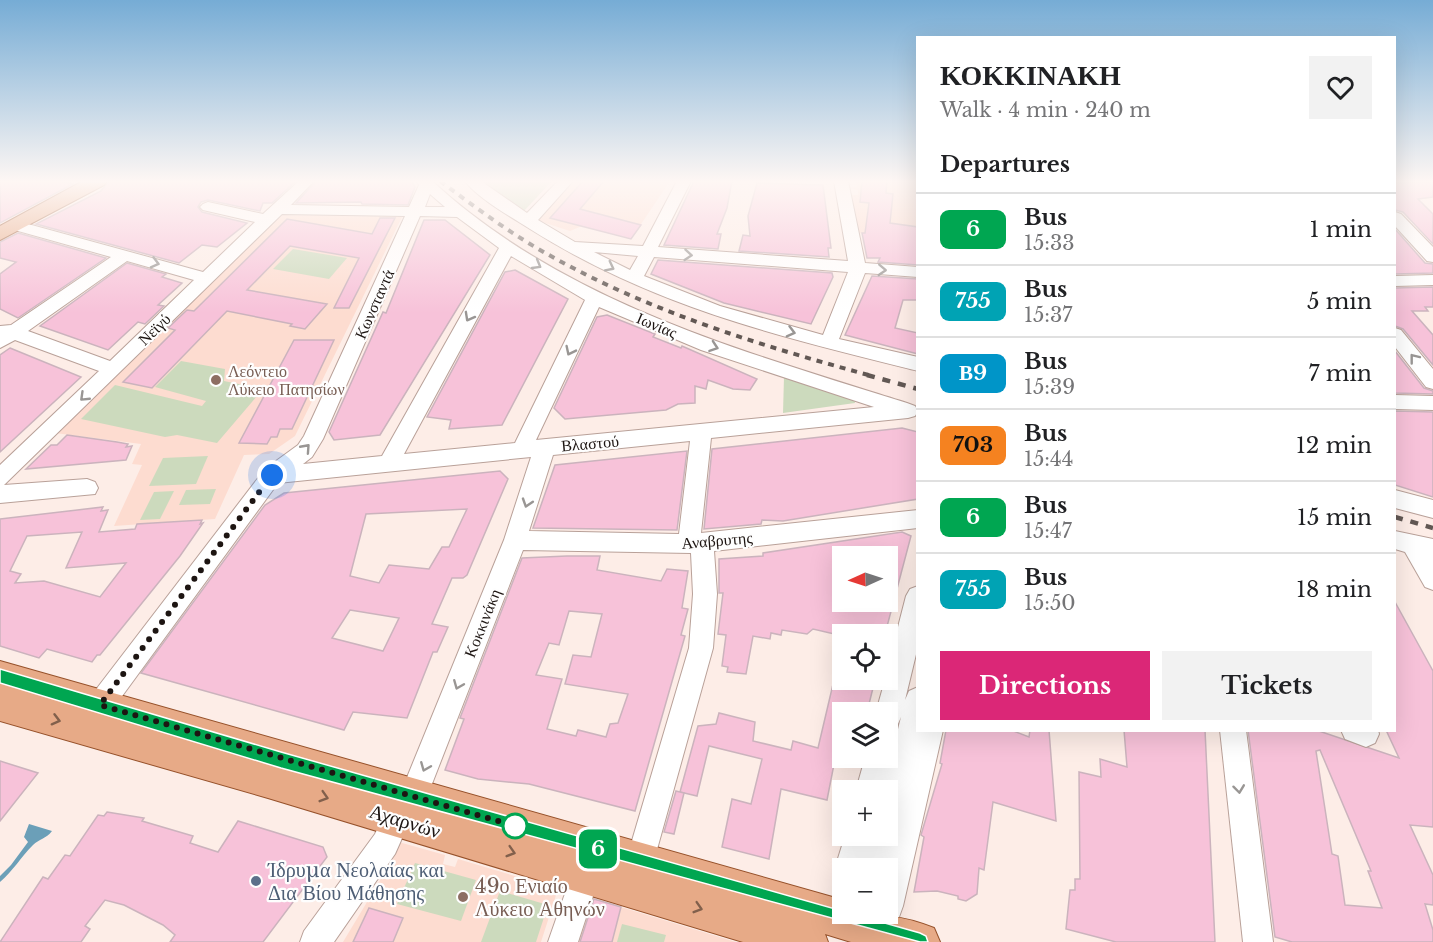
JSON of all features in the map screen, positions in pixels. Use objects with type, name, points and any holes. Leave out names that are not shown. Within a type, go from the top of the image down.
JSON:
[{"type":"main road","name":"Αχαρνών","points":[[0,676],[100,705],[405,808],[585,874],[808,942]]},
{"type":"main road","name":"Αχαρνών","points":[[0,705],[405,808],[640,861],[832,911]]},
{"type":"main road","name":"Αχαρνών","points":[[875,924],[920,942]]},
{"type":"street","name":"Νεϊγύ","points":[[0,478],[262,225]]},
{"type":"street","name":"Κωνσταντά","points":[[100,705],[272,475],[305,451],[313,440],[410,225]]},
{"type":"street","name":"Ιωνίας","points":[[478,225],[508,247],[595,298],[684,336],[913,413]]},
{"type":"street","name":"Ιωνίας","points":[[533,225],[634,279],[687,301],[829,342],[916,364]]},
{"type":"street","points":[[634,279],[662,225]]},
{"type":"street","points":[[829,342],[858,269],[849,225]]},
{"type":"street","points":[[1403,225],[1433,257]]},
{"type":"street","points":[[9,230],[125,255],[207,278]]},
{"type":"street","points":[[567,245],[916,272]]},
{"type":"street","points":[[388,464],[508,247]]},
{"type":"street","points":[[5,334],[125,255]]},
{"type":"street","points":[[1396,281],[1433,280]]},
{"type":"street","name":"Κοκκινάκη","points":[[315,942],[385,844],[405,808],[515,540],[533,448],[595,298]]},
{"type":"street","points":[[5,334],[113,369]]},
{"type":"street","points":[[1396,335],[1433,382]]},
{"type":"street","points":[[1396,402],[1433,403]]},
{"type":"street","name":"Βλαστού","points":[[272,475],[913,413]]},
{"type":"street","points":[[640,861],[702,648],[705,594],[696,543],[701,434]]},
{"type":"street","points":[[0,494],[87,488]]},
{"type":"street","points":[[1396,499],[1433,509]]},
{"type":"street","name":"Αναβρυτης","points":[[515,540],[696,543],[916,519]]},
{"type":"street","points":[[1413,544],[1433,580]]},
{"type":"street","points":[[892,702],[916,604]]},
{"type":"street","points":[[898,788],[916,709]]},
{"type":"street","points":[[886,858],[929,732]]},
{"type":"street","points":[[1233,732],[1258,942]]},
{"type":"street","points":[[563,942],[585,874]]},
{"type":"shaded area","name":"Λεόντειο Λύκειο Πατησίων","points":[[270,225],[398,225],[295,436],[269,454],[244,455],[215,519],[114,526],[142,465],[132,464],[141,444],[55,433]]},
{"type":"shaded area","points":[[551,225],[640,225],[631,239],[582,226],[570,231]]},
{"type":"shaded area","points":[[856,225],[916,225],[916,240],[858,233]]},
{"type":"shaded area","name":"49ο Ενιαίο Λύκειο Αθηνών","points":[[395,841],[445,855],[443,864],[455,867],[458,859],[558,889],[541,942],[343,942],[394,857],[389,850]]},
{"type":"shaded area","points":[[589,898],[621,907],[736,942],[571,942]]},
{"type":"green space","points":[[293,249],[347,258],[329,279],[273,269]]},
{"type":"green space","points":[[181,361],[225,369],[224,381],[263,389],[217,443],[177,435],[165,437],[81,419],[115,385],[202,406],[206,401],[155,387]]},
{"type":"green space","points":[[784,377],[854,398],[855,403],[783,413]]},
{"type":"green space","points":[[208,456],[196,484],[149,486],[163,458]]},
{"type":"green space","points":[[216,489],[210,504],[179,505],[186,490]]},
{"type":"green space","points":[[174,491],[160,519],[140,520],[154,492]]},
{"type":"green space","points":[[415,863],[476,880],[461,921],[397,904]]},
{"type":"green space","points":[[500,891],[548,905],[536,942],[481,942]]},
{"type":"green space","points":[[622,924],[666,935],[664,942],[617,942]]},
{"type":"water","points":[[29,824],[52,831],[33,845],[0,882],[0,876],[28,842],[24,837]]},
{"type":"building","points":[[40,225],[245,225],[217,247],[202,245],[179,263]]},
{"type":"building","points":[[281,225],[321,225],[372,234],[377,225],[391,225],[349,308],[334,308],[359,258],[290,246],[247,290],[327,304],[305,329],[290,326],[292,324],[227,311],[152,388],[123,382],[175,330],[168,328],[187,310],[194,311]]},
{"type":"building","points":[[422,225],[451,225],[490,255],[380,435],[334,440],[329,432],[383,312],[386,313]]},
{"type":"building","points":[[577,225],[641,225],[631,239]]},
{"type":"building","points":[[673,225],[720,225],[717,234],[721,234],[718,249],[664,245]]},
{"type":"building","points":[[749,225],[828,225],[831,248],[828,248],[829,257],[739,251],[743,235],[750,236]]},
{"type":"building","points":[[866,225],[916,227],[916,265],[878,262],[880,258],[867,258],[862,233],[865,233]]},
{"type":"building","points":[[1415,225],[1433,225],[1433,244]]},
{"type":"building","points":[[1396,230],[1425,263],[1433,264],[1433,273],[1396,274]]},
{"type":"building","points":[[18,233],[106,258],[18,318],[0,309],[0,274],[16,262],[0,258],[0,242]]},
{"type":"building","points":[[658,260],[832,273],[833,277],[811,324],[724,303],[651,274]]},
{"type":"building","points":[[127,263],[166,274],[162,277],[182,283],[158,305],[164,306],[145,324],[138,322],[108,350],[40,326]]},
{"type":"building","points":[[515,270],[568,299],[502,425],[449,429],[451,420],[427,417],[505,272]]},
{"type":"building","points":[[872,276],[916,279],[916,300],[903,300],[895,328],[916,333],[916,353],[845,335]]},
{"type":"building","points":[[1433,287],[1433,307],[1425,307],[1428,311],[1412,311],[1433,335],[1433,365],[1403,329],[1396,326],[1396,288]]},
{"type":"building","points":[[607,315],[655,334],[653,337],[681,348],[682,346],[757,379],[750,390],[733,389],[708,380],[706,389],[695,386],[695,403],[678,404],[666,410],[565,419],[554,408],[597,317]]},
{"type":"building","points":[[294,340],[334,340],[292,429],[280,429],[277,437],[271,437],[267,444],[239,443]]},
{"type":"building","points":[[10,348],[81,377],[0,452],[0,355]]},
{"type":"building","points":[[1396,352],[1424,388],[1433,391],[1433,394],[1396,393]]},
{"type":"building","points":[[1396,411],[1433,412],[1433,497],[1396,485]]},
{"type":"building","points":[[902,428],[916,432],[916,499],[783,521],[762,520],[761,524],[704,529],[712,449]]},
{"type":"building","points":[[67,435],[128,444],[126,447],[132,446],[126,460],[26,469],[51,445],[57,445]]},
{"type":"building","points":[[687,451],[677,530],[533,528],[555,465]]},
{"type":"building","points":[[500,471],[508,479],[467,575],[463,578],[452,578],[432,624],[448,627],[437,652],[433,652],[407,718],[353,712],[344,730],[141,673],[265,505],[284,493]],"holes":[[[467,509],[449,547],[442,547],[429,569],[389,565],[379,583],[350,576],[366,514]],[[350,610],[399,618],[383,651],[332,638]]]},
{"type":"building","points":[[103,507],[101,511],[108,510],[99,532],[135,529],[137,524],[202,520],[200,524],[203,523],[180,556],[92,662],[47,649],[39,658],[0,646],[0,519]],"holes":[[[82,532],[66,568],[126,563],[100,597],[44,581],[15,583],[21,574],[10,571],[27,536]]]},
{"type":"building","points":[[902,532],[911,536],[898,585],[898,546],[832,546],[832,612],[891,612],[888,624],[832,624],[832,633],[813,629],[807,634],[782,630],[781,635],[771,633],[770,639],[753,636],[746,674],[727,672],[728,667],[722,666],[726,635],[718,634],[723,593],[719,593],[719,559],[763,556],[763,553]]},
{"type":"building","points":[[600,556],[597,570],[661,581],[667,569],[688,571],[682,608],[688,609],[681,635],[685,636],[635,811],[529,784],[478,779],[445,770],[464,719],[460,718],[522,558]],"holes":[[[569,611],[602,614],[591,657],[573,655],[565,684],[628,694],[618,723],[610,724],[606,737],[578,730],[576,736],[547,729],[562,679],[536,675],[549,643],[559,645]]]},
{"type":"building","points":[[1396,604],[1433,671],[1433,827],[1410,825],[1433,875],[1433,905],[1425,904],[1433,930],[1433,942],[1292,942],[1275,937],[1248,732],[1322,732],[1399,758],[1387,732],[1396,732]],"holes":[[[1320,750],[1371,871],[1368,871],[1382,908],[1345,905],[1338,856],[1332,854],[1316,751]]]},
{"type":"building","points":[[832,688],[872,690],[870,702],[832,702],[833,768],[827,800],[781,789],[769,859],[722,847],[732,799],[751,804],[762,759],[709,746],[697,796],[680,792],[698,726],[716,724],[719,713],[755,722],[753,741],[791,750],[793,741],[818,748]]},
{"type":"building","points":[[946,732],[1016,732],[1029,737],[1030,732],[1049,732],[1056,821],[993,802],[984,870],[979,868],[977,894],[966,901],[958,899],[958,896],[937,891],[914,892],[924,837],[921,835],[942,764],[940,763]]},
{"type":"building","points":[[1124,732],[1205,732],[1215,942],[1116,942],[1066,929],[1070,890],[1075,890],[1075,879],[1080,879],[1079,772],[1101,777],[1100,759],[1127,767]]},
{"type":"building","points":[[0,761],[38,773],[0,821]]},
{"type":"building","points":[[676,791],[684,793],[674,834],[664,832]]},
{"type":"building","points":[[107,812],[144,818],[142,821],[193,836],[190,843],[218,852],[238,821],[323,847],[327,857],[263,942],[170,942],[175,935],[163,925],[124,905],[105,900],[85,926],[90,929],[81,942],[0,942],[43,877],[48,879],[65,855],[70,856],[98,815],[104,816]]},
{"type":"building","points":[[594,899],[621,907],[612,942],[580,942]]},
{"type":"building","points":[[369,908],[403,918],[393,942],[353,942]]},
{"type":"railway","points":[[501,225],[535,247],[627,294],[748,340],[872,376]]},
{"type":"railway","points":[[867,375],[916,388]]},
{"type":"railway","points":[[1396,517],[1433,528]]},
{"type":"bus line","name":"6","points":[[0,676],[281,760],[920,942]]},
{"type":"place","name":"Λεόντειο Λύκειο Πατησίων","points":[[216,380]]},
{"type":"place","name":"Ίδρυμα Νεολαίας και Δια Βίου Μάθησης","points":[[256,881]]},
{"type":"place","name":"49ο Ενιαίο Λύκειο Αθηνών","points":[[463,897]]},
{"type":"route","points":[[272,475],[100,705],[281,760],[515,826]]}]
